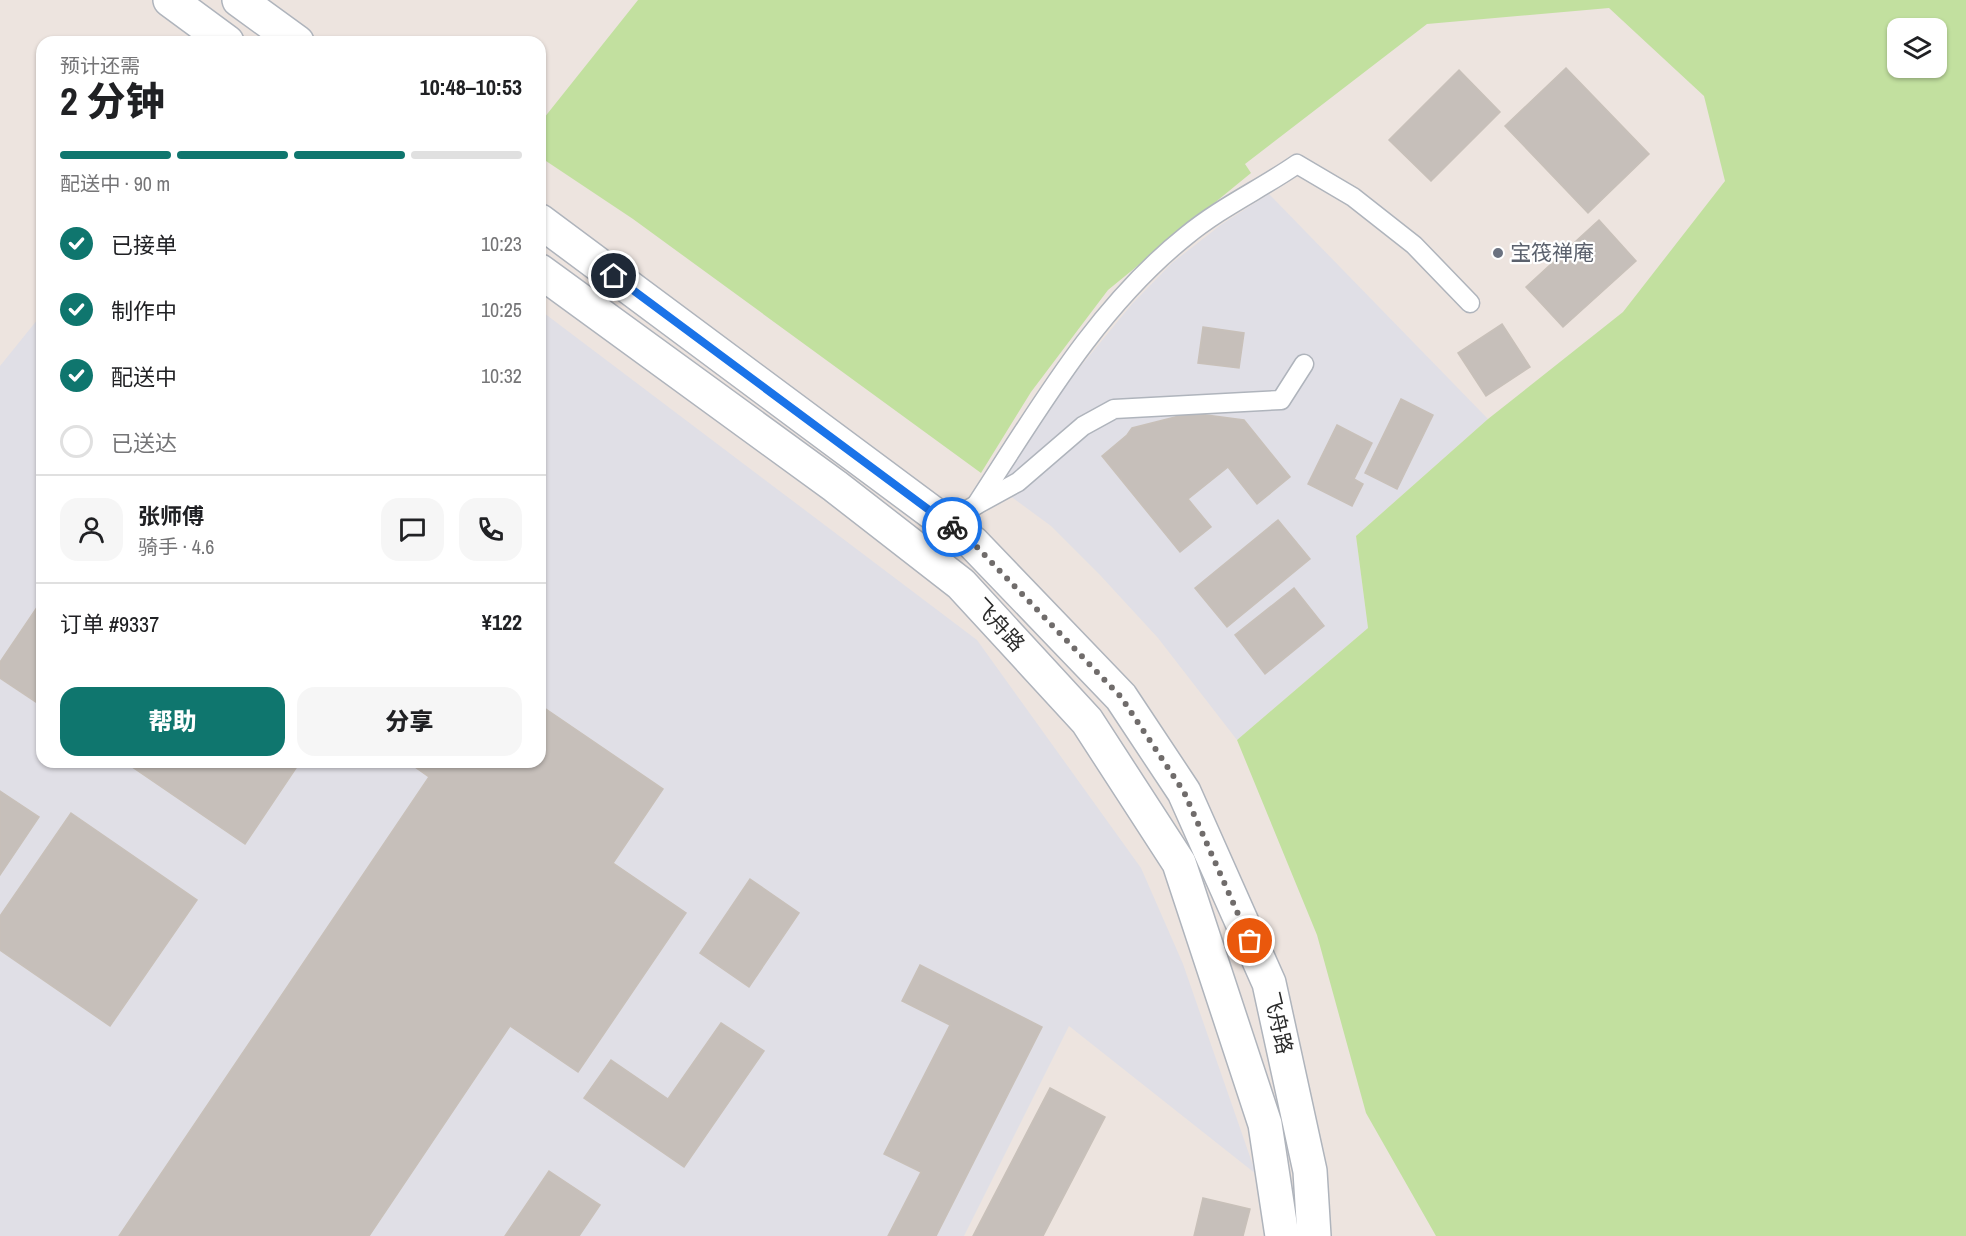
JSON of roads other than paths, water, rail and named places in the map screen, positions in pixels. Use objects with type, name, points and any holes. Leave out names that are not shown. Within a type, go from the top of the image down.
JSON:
[{"type":"main road","points":[[170,0],[219,36]]},
{"type":"main road","points":[[239,0],[289,36]]},
{"type":"main road","name":"飞舟路","points":[[546,225],[973,543],[1121,697],[1184,792],[1269,983],[1310,1171],[1314,1236]]},
{"type":"main road","name":"飞舟路","points":[[546,275],[835,486],[961,584],[1087,721],[1179,863],[1265,1124],[1282,1236]]},
{"type":"lane","points":[[976,505],[1069,363],[1135,281],[1186,236],[1228,205],[1297,164],[1353,197],[1414,245],[1470,303]]},
{"type":"lane","points":[[945,522],[1018,482],[1083,426],[1114,409],[1281,400],[1304,364]]},
{"type":"place","name":"宝筏禅庵","points":[[1498,253]]}]
